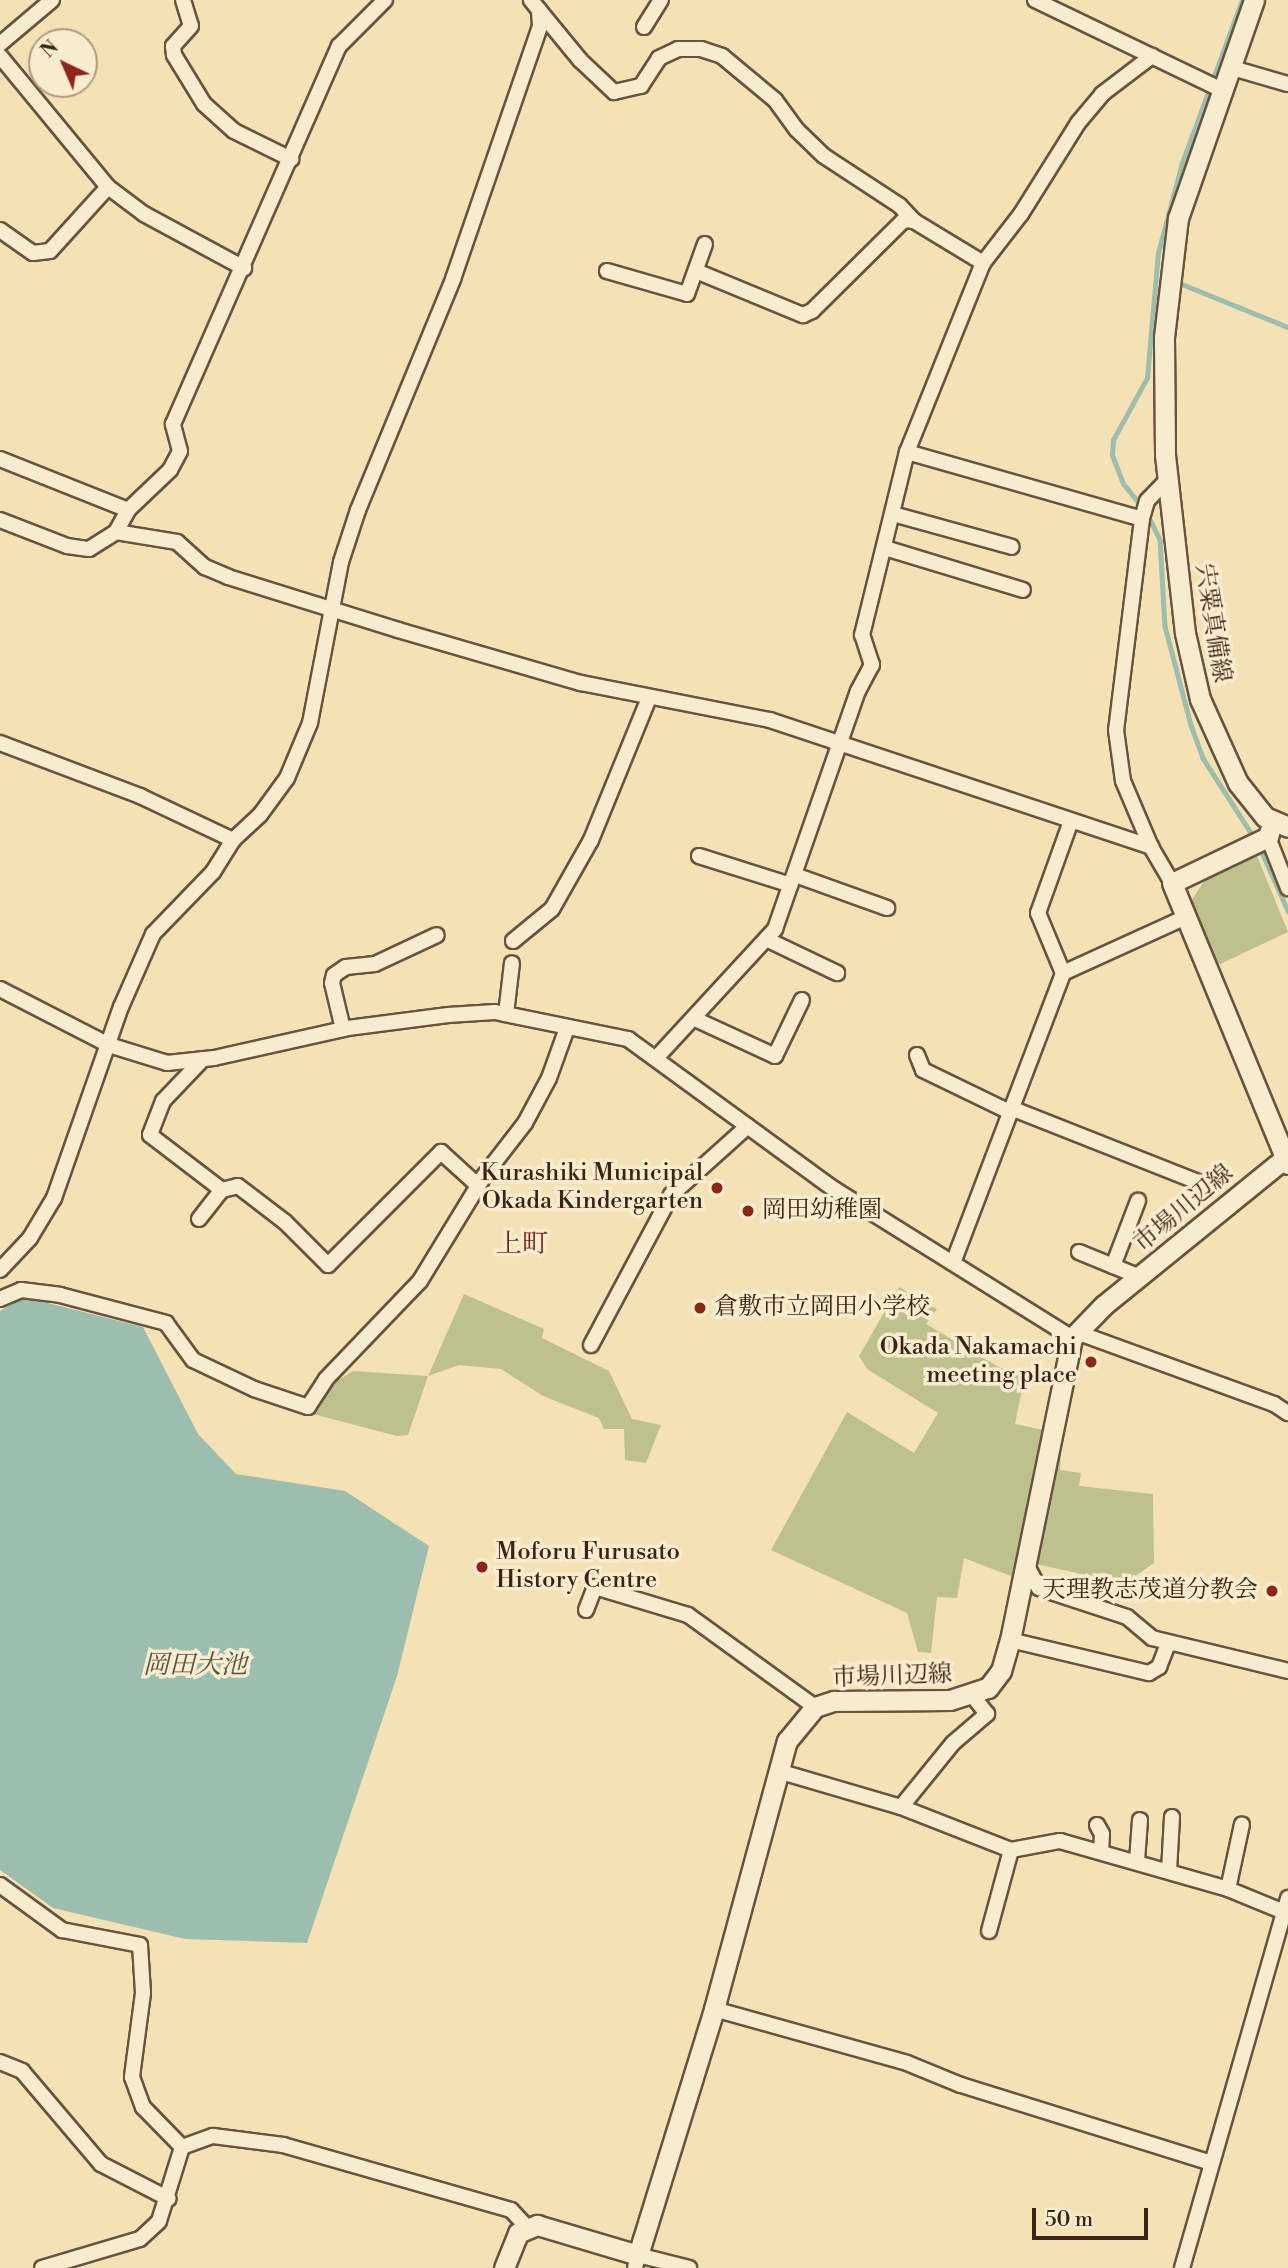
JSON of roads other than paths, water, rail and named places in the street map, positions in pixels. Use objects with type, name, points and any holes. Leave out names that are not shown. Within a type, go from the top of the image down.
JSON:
[{"type":"main road","name":"宍粟真備線","points":[[1254,0],[1229,67],[1215,86],[1188,182],[1169,273],[1164,338],[1168,479],[1185,634],[1200,699],[1238,783],[1276,829]]},
{"type":"main road","points":[[1276,829],[1172,883],[1286,1153]]},
{"type":"main road","name":"市場川辺線","points":[[637,2262],[714,2009],[787,1741],[815,1707],[856,1698],[950,1700],[973,1696],[988,1688],[1001,1671],[1010,1640],[1074,1335],[1286,1153]]},
{"type":"main road","points":[[504,2268],[511,2244],[527,2227],[546,2226],[637,2262]]},
{"type":"street","points":[[0,44],[52,0]]},
{"type":"street","points":[[183,0],[191,26],[173,46],[174,55],[204,104],[234,131],[291,159]]},
{"type":"street","points":[[0,520],[67,547],[89,549],[116,533],[128,510],[170,470],[180,451],[173,424],[244,268],[338,46],[385,0]]},
{"type":"street","points":[[644,27],[661,0]]},
{"type":"street","points":[[1035,0],[1215,86]]},
{"type":"street","points":[[535,5],[580,61],[614,92],[641,86],[659,58],[678,49],[701,49],[722,56],[775,100],[797,130],[824,156],[900,206],[914,221],[984,263]]},
{"type":"street","points":[[0,1270],[30,1238],[54,1198],[139,959],[153,934],[213,872],[233,840],[260,815],[287,778],[310,723],[341,562],[358,510],[495,162],[520,73],[540,26],[535,5]]},
{"type":"street","points":[[0,56],[108,187],[144,214],[244,268]]},
{"type":"street","points":[[658,1056],[766,939],[793,880],[841,742],[872,665],[862,635],[907,452],[984,263],[1021,214],[1078,123],[1102,94],[1152,56]]},
{"type":"street","points":[[1229,67],[1288,84]]},
{"type":"street","points":[[0,230],[33,253],[50,251],[108,187]]},
{"type":"street","points":[[696,271],[803,315],[812,311],[892,227],[904,220],[914,221]]},
{"type":"street","points":[[607,271],[687,295],[705,244]]},
{"type":"street","points":[[907,452],[1143,513]]},
{"type":"street","points":[[0,459],[128,510]]},
{"type":"street","points":[[1168,479],[1143,513],[1116,730],[1123,781],[1151,847],[1172,883]]},
{"type":"street","points":[[893,514],[1013,547]]},
{"type":"street","points":[[116,533],[177,542],[205,567],[228,577],[566,679],[649,698],[727,708],[841,742],[1151,847]]},
{"type":"street","points":[[885,548],[1023,590]]},
{"type":"street","points":[[513,941],[552,909],[591,840],[649,698]]},
{"type":"street","points":[[0,743],[140,796],[233,840]]},
{"type":"street","points":[[953,1263],[1063,973],[1038,913],[1071,821]]},
{"type":"street","points":[[1276,829],[1288,888]]},
{"type":"street","points":[[699,856],[887,908]]},
{"type":"street","points":[[1063,973],[1186,917]]},
{"type":"street","points":[[343,1029],[332,983],[334,975],[346,967],[375,964],[437,935]]},
{"type":"street","points":[[766,939],[837,973]]},
{"type":"street","points":[[506,1014],[512,964]]},
{"type":"street","points":[[0,989],[109,1045],[167,1063],[203,1059],[343,1029],[448,1015],[506,1014],[628,1039],[658,1056],[834,1189],[1074,1335],[1274,1404],[1288,1413]]},
{"type":"street","points":[[695,1019],[775,1056],[802,1000]]},
{"type":"street","points":[[0,1299],[21,1290],[60,1295],[166,1323],[193,1360],[254,1389],[309,1407],[326,1379],[420,1281],[481,1181],[525,1123],[549,1078],[567,1028]]},
{"type":"street","points":[[917,1055],[923,1070],[1011,1110],[1200,1183]]},
{"type":"street","points":[[203,1059],[163,1101],[150,1135],[222,1190]]},
{"type":"street","points":[[591,1345],[671,1195],[748,1126]]},
{"type":"street","points":[[199,1219],[222,1190],[238,1186],[285,1222],[328,1265],[441,1152],[473,1181],[481,1181]]},
{"type":"street","points":[[1113,1266],[1138,1201]]},
{"type":"street","points":[[1079,1252],[1140,1277]]},
{"type":"street","points":[[1026,1564],[1033,1581],[1047,1593],[1126,1616],[1146,1635],[1168,1644],[1288,1671]]},
{"type":"street","points":[[586,1610],[595,1587],[688,1615],[815,1707]]},
{"type":"street","points":[[1010,1640],[1149,1673],[1159,1667],[1168,1644]]},
{"type":"street","points":[[901,1807],[953,1743],[987,1714],[973,1696]]},
{"type":"street","points":[[778,1771],[901,1807],[1011,1850],[1048,1841],[1101,1852],[1228,1889],[1285,1911],[1182,2268]]},
{"type":"street","points":[[1169,1871],[1172,1816]]},
{"type":"street","points":[[1137,1861],[1140,1820]]},
{"type":"street","points":[[1228,1889],[1242,1824]]},
{"type":"street","points":[[1097,1825],[1102,1834],[1101,1852]]},
{"type":"street","points":[[989,1931],[1011,1850]]},
{"type":"street","points":[[0,1885],[62,1930],[140,1945],[143,1993],[132,2077],[143,2107],[182,2147]]},
{"type":"street","points":[[714,2009],[907,2063],[961,2085],[1211,2163]]},
{"type":"street","points":[[0,2062],[22,2071],[101,2164],[169,2199]]},
{"type":"street","points":[[182,2147],[213,2136],[283,2145],[511,2210],[527,2227]]},
{"type":"street","points":[[42,2268],[140,2239],[159,2221],[169,2199],[182,2147]]},
{"type":"street","points":[[637,2262],[690,2268]]},
{"type":"water","name":"岡田大池","points":[[24,1297],[143,1327],[198,1434],[236,1474],[345,1491],[429,1546],[397,1676],[307,1943],[185,1939],[53,1908],[0,1870],[0,1311]]},
{"type":"waterway","points":[[1141,506],[1123,484],[1112,455],[1113,440],[1147,378],[1158,253],[1182,163],[1242,0]]},
{"type":"waterway","points":[[1182,284],[1288,327]]},
{"type":"waterway","points":[[1147,513],[1160,540],[1165,626],[1191,725],[1203,758],[1253,836]]},
{"type":"waterway","points":[[1261,850],[1288,911]]},
{"type":"place","name":"Kurashiki Municipal Okada Kindergarten","points":[[717,1188]]},
{"type":"place","name":"岡田幼稚園","points":[[748,1211]]},
{"type":"place","name":"倉敷市立岡田小学校","points":[[700,1308]]},
{"type":"place","name":"Okada Nakamachi meeting place","points":[[1091,1362]]},
{"type":"place","name":"Moforu Furusato History Centre","points":[[482,1567]]},
{"type":"place","name":"天理教志茂道分教会","points":[[1272,1591]]},
{"type":"district","name":"上町","points":[[522,1245]]}]
